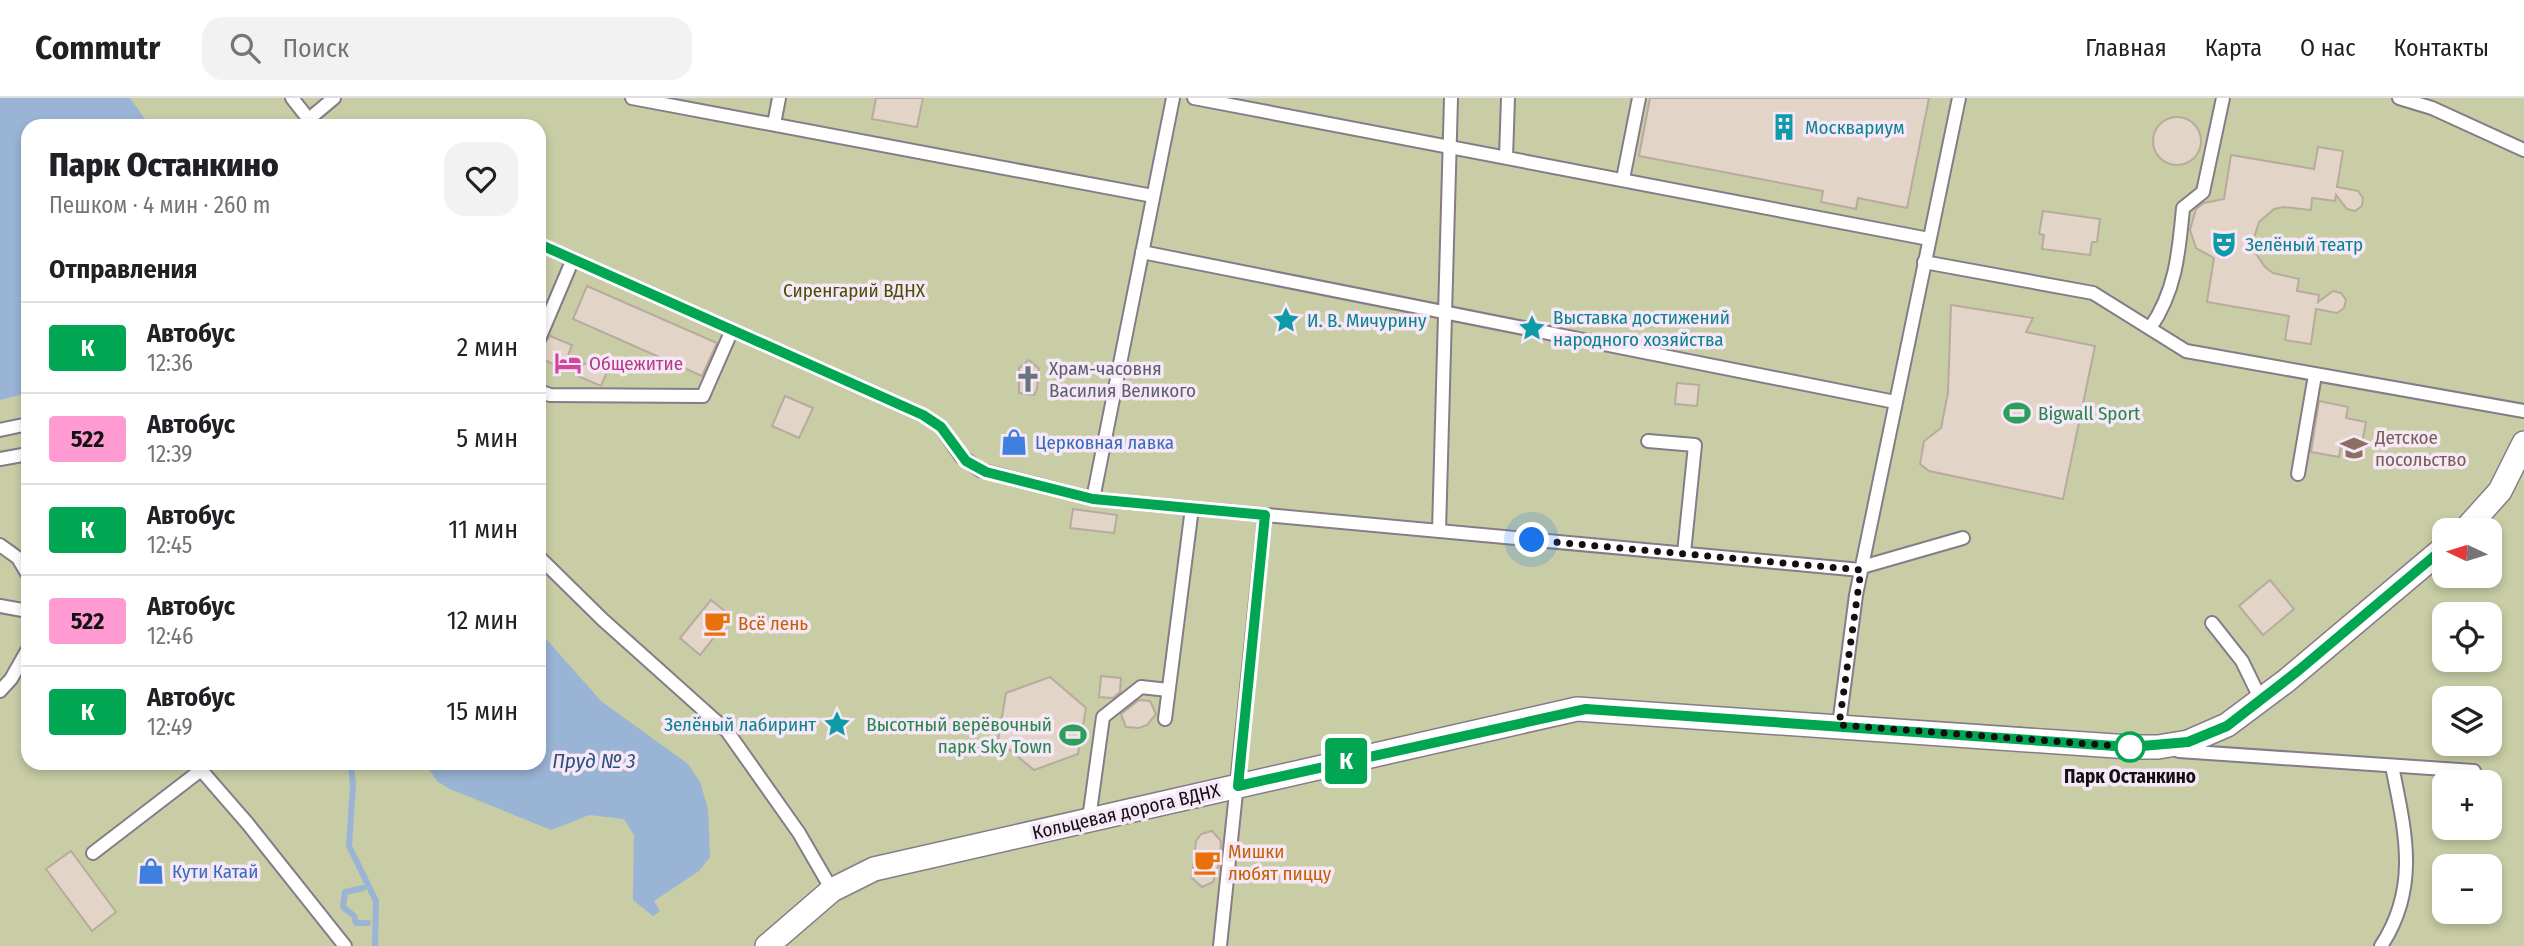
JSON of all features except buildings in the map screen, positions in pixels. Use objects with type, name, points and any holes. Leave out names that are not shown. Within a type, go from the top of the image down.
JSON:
[{"type":"street","points":[[2476,518],[2500,491],[2524,443]]},
{"type":"street","name":"Кольцевая дорога ВДНХ","points":[[767,946],[832,890],[874,869],[1577,709],[2130,747],[2166,746],[2208,735],[2261,700],[2432,558]]},
{"type":"lane","points":[[292,98],[309,119]]},
{"type":"lane","points":[[314,119],[334,98]]},
{"type":"lane","points":[[632,98],[661,101],[1153,196]]},
{"type":"lane","points":[[774,124],[779,98]]},
{"type":"lane","points":[[1093,499],[1173,98]]},
{"type":"lane","points":[[1195,98],[1929,239]]},
{"type":"lane","points":[[1440,531],[1451,98]]},
{"type":"lane","points":[[1506,157],[1508,98]]},
{"type":"lane","points":[[1623,179],[1639,98]]},
{"type":"lane","points":[[1839,725],[1861,568],[1959,98]]},
{"type":"lane","points":[[2150,328],[2164,306],[2177,267],[2183,208],[2203,192],[2223,98]]},
{"type":"lane","points":[[2399,98],[2434,103],[2524,150]]},
{"type":"lane","points":[[546,247],[923,415],[941,427],[961,456],[980,470],[1093,499],[1861,568],[1963,538]]},
{"type":"lane","points":[[1142,252],[1895,402]]},
{"type":"lane","points":[[546,323],[573,259]]},
{"type":"lane","points":[[1924,262],[2093,293],[2186,351],[2524,411]]},
{"type":"lane","points":[[546,394],[704,396],[732,330]]},
{"type":"lane","points":[[2298,474],[2315,375]]},
{"type":"lane","points":[[0,430],[21,426]]},
{"type":"lane","points":[[1648,441],[1695,445],[1684,553]]},
{"type":"lane","points":[[0,459],[21,455]]},
{"type":"lane","points":[[1165,719],[1192,508]]},
{"type":"lane","points":[[1220,946],[1265,515]]},
{"type":"lane","points":[[0,545],[21,563]]},
{"type":"lane","points":[[546,564],[602,620],[727,731],[778,801],[832,890]]},
{"type":"lane","points":[[0,607],[21,610]]},
{"type":"lane","points":[[2212,622],[2242,662],[2261,700]]},
{"type":"lane","points":[[0,691],[21,661]]},
{"type":"lane","points":[[1089,819],[1103,717],[1141,687],[1168,690]]},
{"type":"lane","points":[[2130,747],[2458,770]]},
{"type":"lane","points":[[2381,946],[2407,888],[2404,827],[2392,766]]},
{"type":"lane","points":[[93,853],[193,770]]},
{"type":"lane","points":[[201,770],[345,946]]},
{"type":"green space","name":"Выставка достижений народного хозяйства","points":[[0,98],[2524,98],[2524,946],[0,946]]},
{"type":"water","points":[[0,98],[130,98],[145,119],[21,119],[21,395],[0,400]]},
{"type":"water","name":"Пруд № 3","points":[[546,639],[601,701],[688,764],[700,782],[708,809],[710,857],[699,871],[654,901],[660,911],[653,916],[633,900],[634,835],[624,819],[589,815],[551,830],[438,782],[429,770],[546,770]]},
{"type":"waterway","points":[[352,770],[349,846],[376,901],[375,946]]},
{"type":"waterway","points":[[363,888],[345,892],[343,907],[354,916],[356,923],[368,923]]},
{"type":"bus line","name":"К","points":[[546,247],[923,415],[941,427],[966,461],[986,472],[1093,499],[1265,515],[1238,786],[1577,709],[2130,747],[2175,745],[2208,735],[2235,720],[2274,691],[2432,558]]},
{"type":"place","name":"Москвариум","points":[[1784,127]]},
{"type":"place","name":"Зелёный театр","points":[[2224,244]]},
{"type":"place","name":"И. В. Мичурину","points":[[1286,320]]},
{"type":"place","name":"Выставка достижений народного хозяйства","points":[[1532,328]]},
{"type":"place","name":"Общежитие","points":[[568,363]]},
{"type":"place","name":"Храм-часовня Василия Великого","points":[[1028,379]]},
{"type":"place","name":"Bigwall Sport","points":[[2017,413]]},
{"type":"place","name":"Церковная лавка","points":[[1014,442]]},
{"type":"place","name":"Детское посольство","points":[[2354,448]]},
{"type":"place","name":"Всё лень","points":[[717,623]]},
{"type":"place","name":"Зелёный лабиринт","points":[[837,724]]},
{"type":"place","name":"Высотный верёвочный парк Sky Town","points":[[1073,735]]},
{"type":"place","name":"Парк Останкино","points":[[2130,747]]},
{"type":"place","name":"Мишки любят пиццу","points":[[1207,862]]},
{"type":"place","name":"Кути Катай","points":[[151,871]]},
{"type":"route","points":[[1532,540],[1861,570],[1839,725],[2130,747]]},
{"type":"park label","name":"Сиренгарий ВДНХ","points":[[854,290]]}]
